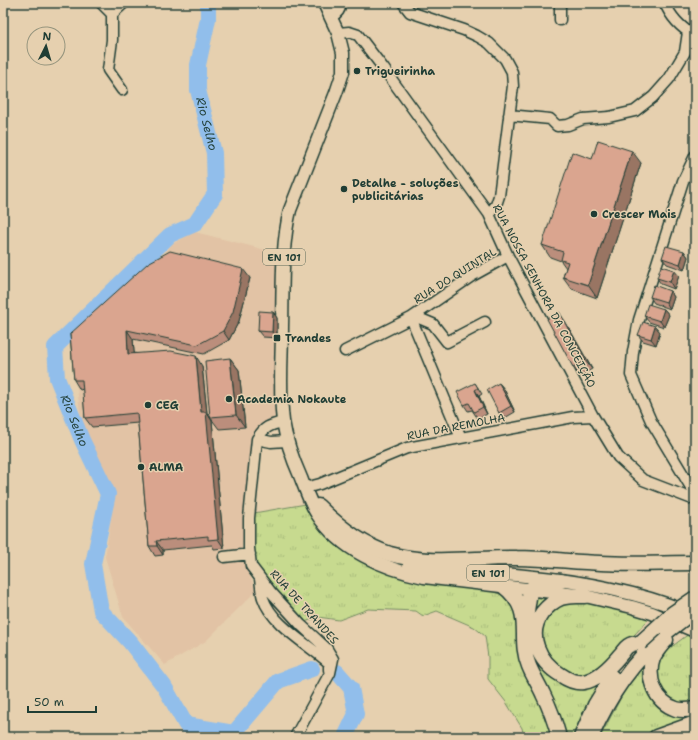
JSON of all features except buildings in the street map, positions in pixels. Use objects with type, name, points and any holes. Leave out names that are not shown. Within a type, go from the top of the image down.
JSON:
[{"type":"highway","points":[[318,506],[343,530],[365,543],[391,554],[416,559],[439,560],[512,558],[613,564],[695,563]]},
{"type":"highway","points":[[525,635],[528,598],[531,589],[538,582],[561,581]]},
{"type":"highway","points":[[502,585],[516,598],[520,606],[525,635],[526,658],[549,707],[559,737]]},
{"type":"highway","points":[[585,596],[567,596],[561,598],[548,606],[539,617],[535,630],[535,641],[540,656],[551,669],[568,680],[576,682],[592,679],[606,670],[629,645],[645,645]]},
{"type":"highway","points":[[591,737],[620,682],[645,645],[673,613],[695,598]]},
{"type":"highway","points":[[581,737],[602,692],[620,666],[645,645],[695,610]]},
{"type":"highway","points":[[668,630],[666,640],[656,652],[653,659],[651,669],[653,688],[658,697],[666,704],[677,709],[695,709]]},
{"type":"highway","points":[[656,737],[695,723]]},
{"type":"main road","name":"EN 101","points":[[324,3],[338,33],[343,53],[343,72],[290,210],[284,243],[282,309],[281,399],[283,422],[290,453],[312,506],[318,516],[331,531],[349,546],[376,561],[408,574],[585,596],[645,611],[695,631]]},
{"type":"main road","name":"EN 101","points":[[305,488],[329,520],[343,535],[361,547],[387,559],[433,568],[526,576],[597,586],[670,605],[695,616]]},
{"type":"street","points":[[101,3],[112,14],[112,40],[108,70],[122,90]]},
{"type":"street","points":[[112,14],[124,3]]},
{"type":"street","points":[[331,17],[337,14],[340,3]]},
{"type":"street","points":[[402,3],[410,12],[464,30],[489,43],[505,59],[512,72],[513,86],[499,196],[496,205],[489,214]]},
{"type":"street","points":[[560,3],[560,20]]},
{"type":"street","points":[[509,115],[550,119],[557,126],[568,125],[583,119],[609,117],[635,111],[653,97],[669,79],[685,52],[691,34],[678,24],[665,3]]},
{"type":"street","name":"RUA NOSSA SENHORA DA CONCEIÇÃO","points":[[338,33],[349,32],[358,35],[389,75],[489,214],[508,256],[593,416],[618,456],[643,480],[695,500]]},
{"type":"street","points":[[695,156],[683,182],[639,320],[633,352],[631,375],[651,421],[695,494]]},
{"type":"street","name":"RUA DO QUINTAL","points":[[345,351],[412,317],[472,276],[508,256]]},
{"type":"street","points":[[412,317],[461,438]]},
{"type":"street","name":"RUA DO QUINTAL","points":[[412,317],[433,324],[447,342],[486,322]]},
{"type":"street","name":"RUA DA REMOLHA","points":[[305,488],[320,484],[407,448],[573,417],[593,416]]},
{"type":"street","points":[[283,422],[262,430],[257,440],[271,442],[287,441]]},
{"type":"street","name":"RUA DE TRANDES","points":[[257,440],[249,518],[251,566],[270,591],[327,649],[333,659],[330,673],[295,737]]},
{"type":"street","points":[[224,557],[250,554]]},
{"type":"street","points":[[260,577],[262,597],[270,613],[296,637],[329,663],[330,673]]},
{"type":"shaded area","points":[[195,232],[270,251],[283,251],[281,417],[274,418],[272,424],[262,430],[250,514],[242,545],[243,560],[256,591],[206,641],[165,665],[123,617],[105,557],[115,493],[86,432],[80,412],[72,348],[161,259],[172,244]]},
{"type":"green space","points":[[306,504],[354,556],[481,588],[503,595],[518,615],[537,693],[553,737],[524,737],[522,728],[506,702],[488,679],[488,657],[485,636],[474,627],[437,611],[423,616],[416,611],[368,609],[339,620],[318,617],[305,622],[269,585],[255,565],[251,547],[254,513]]},
{"type":"green space","points":[[535,597],[552,597],[533,612]]},
{"type":"green space","points":[[566,600],[595,603],[650,618],[603,666],[587,675],[578,676],[569,674],[553,662],[547,654],[541,636],[542,627],[546,618]]},
{"type":"green space","points":[[690,633],[695,635],[695,704],[683,705],[667,698],[657,679],[658,666],[666,651]]},
{"type":"green space","points":[[530,651],[546,672],[559,682],[601,681],[575,737],[563,737]]},
{"type":"green space","points":[[646,661],[648,688],[695,714],[695,719],[644,737],[600,737],[626,688]]},
{"type":"waterway","name":"Rio Selho","points":[[208,3],[208,19],[198,65],[198,90],[214,153],[215,194],[195,224],[170,235],[55,347],[57,378],[82,440],[108,494],[93,564],[101,611],[130,642],[164,686],[186,725],[234,733],[278,681],[312,669]]},
{"type":"waterway","name":"Rio Selho","points":[[337,672],[351,688],[356,714],[345,737]]},
{"type":"place","name":"Trigueirinha","points":[[357,71]]},
{"type":"place","name":"Detalhe - soluções publicitárias","points":[[344,189]]},
{"type":"place","name":"Crescer Mais","points":[[594,214]]},
{"type":"place","name":"Trandes","points":[[277,338]]},
{"type":"place","name":"Academia Nokaute","points":[[229,399]]},
{"type":"place","name":"CEG","points":[[148,405]]},
{"type":"place","name":"ALMA","points":[[141,467]]}]
